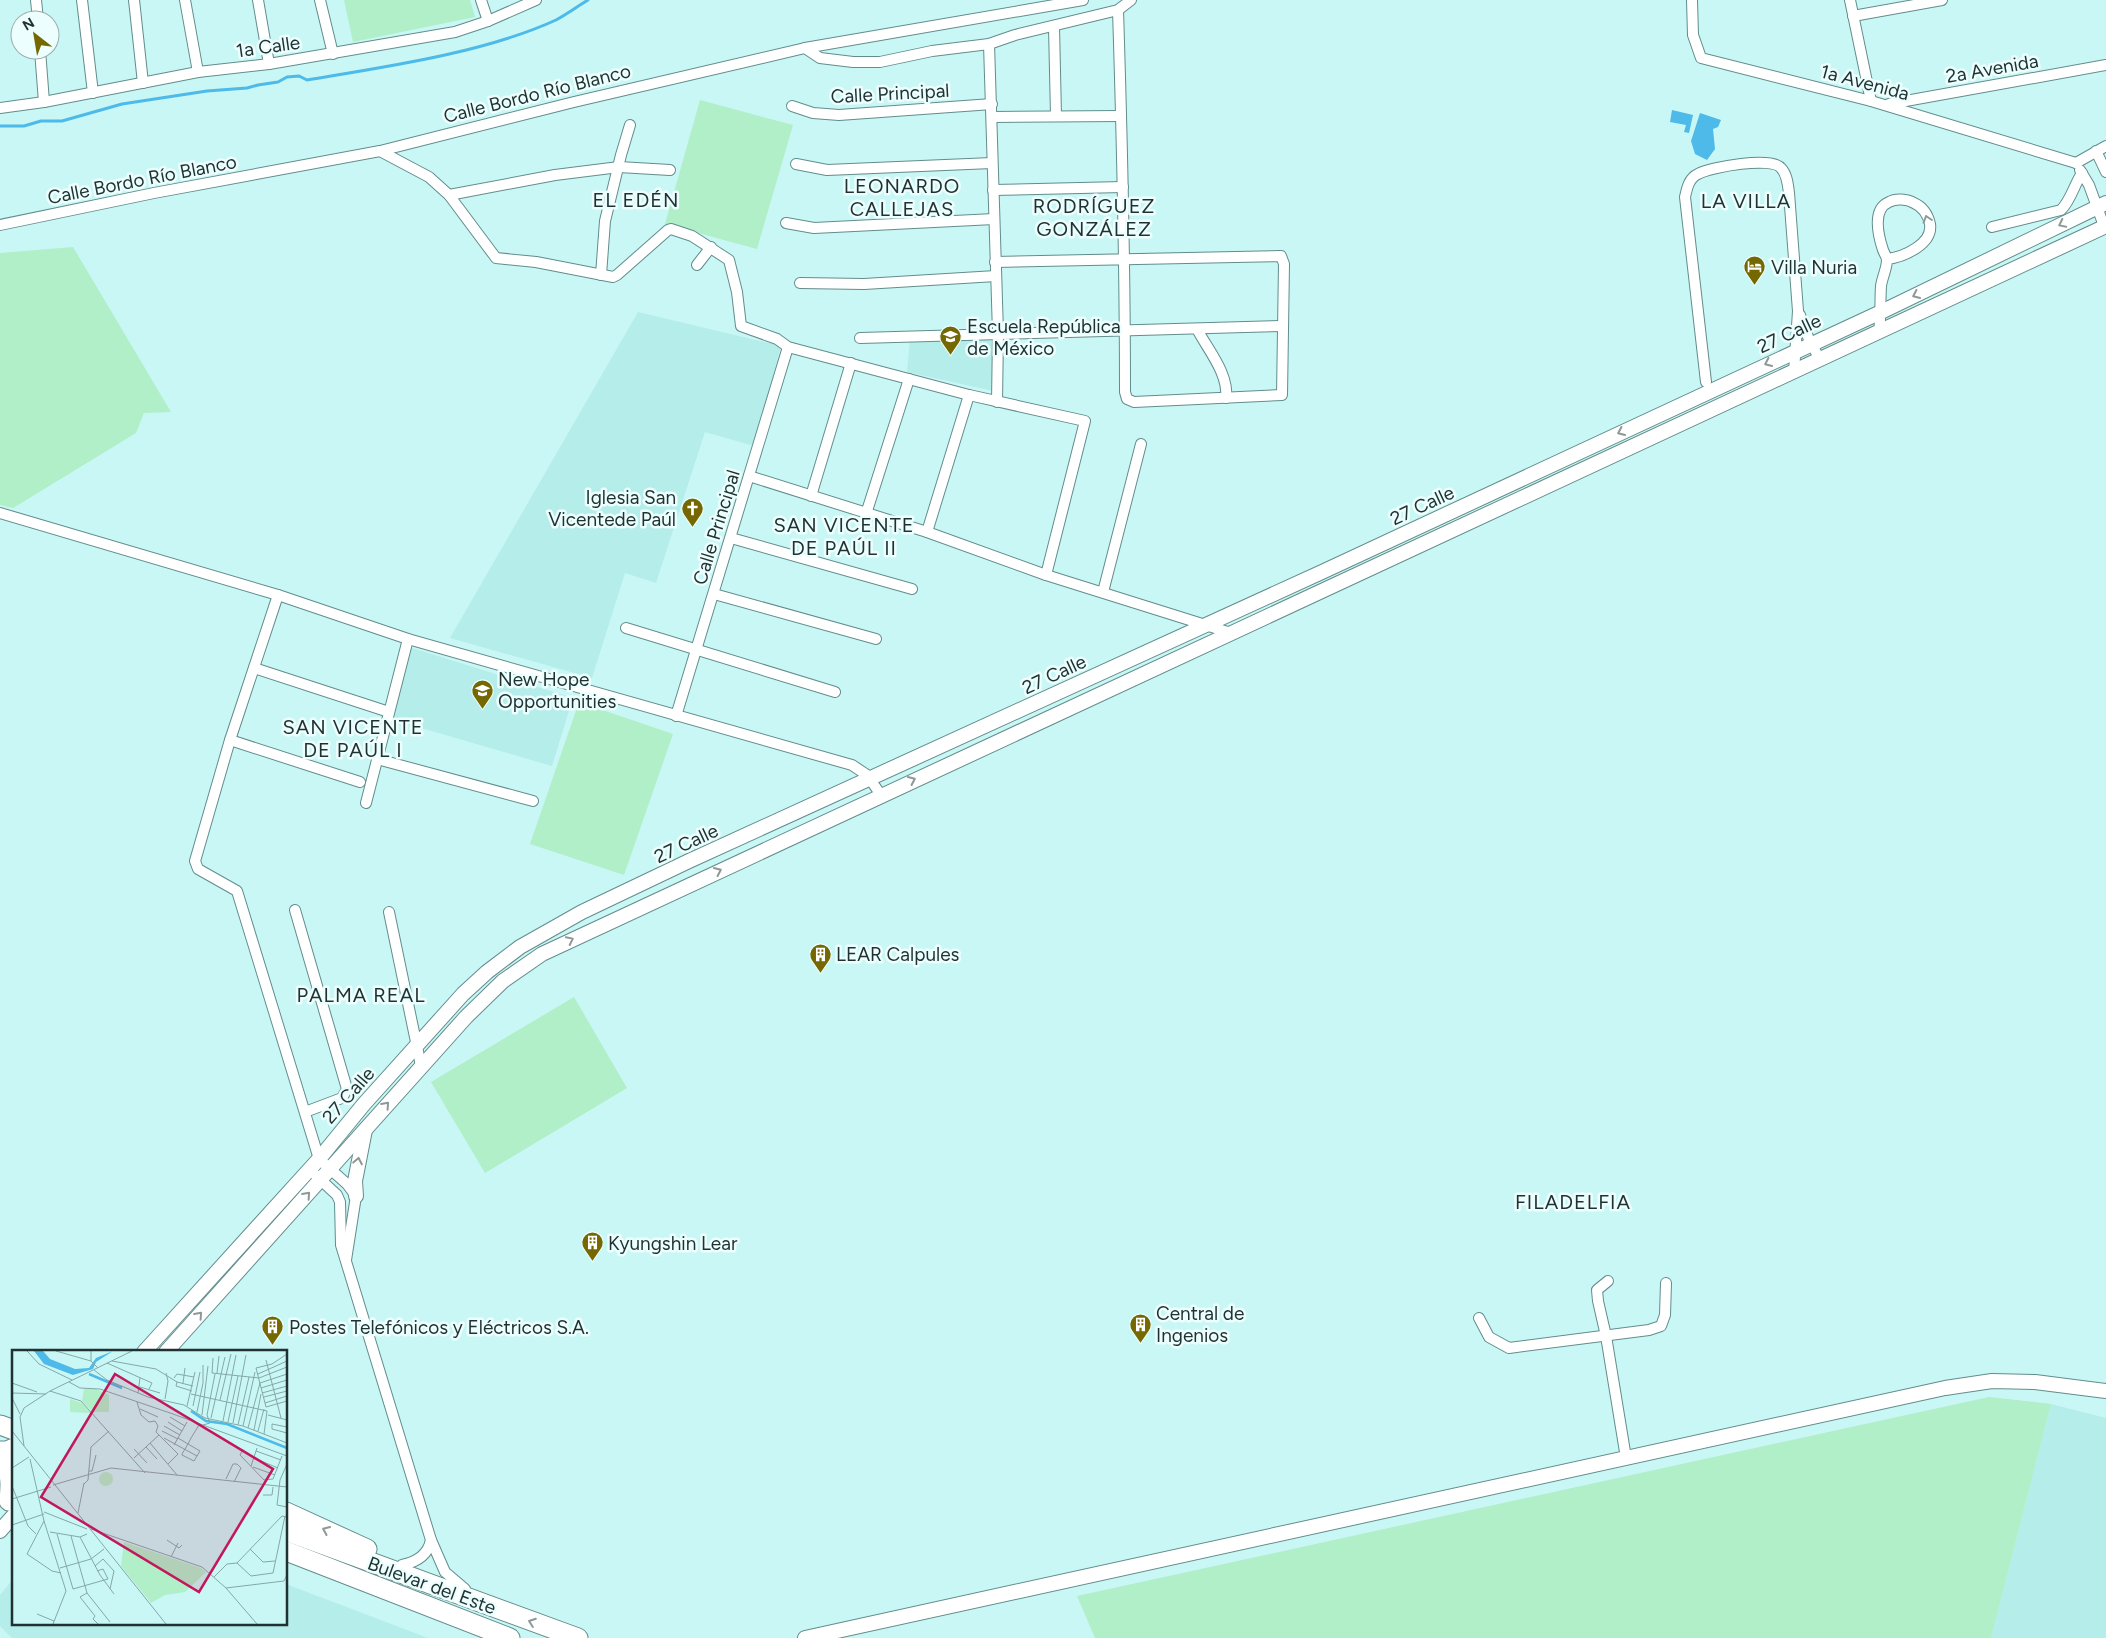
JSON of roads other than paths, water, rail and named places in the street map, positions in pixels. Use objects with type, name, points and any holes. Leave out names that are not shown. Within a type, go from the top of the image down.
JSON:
[{"type":"highway","points":[[0,1441],[12,1446]]},
{"type":"highway","points":[[0,1452],[12,1448]]},
{"type":"highway","points":[[0,1462],[5,1465],[10,1478],[9,1505]]},
{"type":"highway","points":[[288,1513],[402,1565],[464,1589],[489,1606]]},
{"type":"highway","name":"Bulevar del Este","points":[[288,1532],[578,1638]]},
{"type":"highway","name":"Bulevar del Este","points":[[288,1552],[510,1638]]},
{"type":"highway","points":[[288,1561],[460,1619]]},
{"type":"street","points":[[82,0],[93,93]]},
{"type":"street","points":[[134,0],[143,83]]},
{"type":"street","points":[[185,0],[198,72]]},
{"type":"street","points":[[258,0],[269,64]]},
{"type":"street","points":[[320,0],[333,54]]},
{"type":"street","points":[[481,0],[488,22]]},
{"type":"street","name":"1a Calle","points":[[0,108],[44,102],[198,72],[269,64],[455,32],[488,22],[536,0]]},
{"type":"street","name":"Calle Bordo Río Blanco","points":[[0,225],[154,193],[380,151],[574,102],[805,48],[1083,0]]},
{"type":"street","points":[[805,48],[820,58],[852,62],[880,62],[932,51],[989,44],[1015,35],[1118,10],[1131,0]]},
{"type":"street","name":"1a Avenida","points":[[1692,0],[1693,35],[1701,58],[1871,101],[2076,162]]},
{"type":"street","points":[[1850,0],[1871,101]]},
{"type":"street","points":[[1853,16],[1942,0]]},
{"type":"street","points":[[995,262],[1124,259],[1281,256],[1284,264],[1282,395],[1134,402],[1127,399],[1125,392],[1125,332],[1124,259],[1123,187],[1118,10]]},
{"type":"street","points":[[1054,27],[1056,116]]},
{"type":"street","points":[[989,44],[998,333],[998,402]]},
{"type":"street","points":[[41,60],[44,102]]},
{"type":"street","name":"2a Avenida","points":[[1885,105],[2106,65]]},
{"type":"street","name":"Calle Principal","points":[[792,106],[813,113],[839,115],[992,104]]},
{"type":"street","points":[[992,117],[1121,116]]},
{"type":"street","points":[[601,275],[605,221],[630,125]]},
{"type":"street","points":[[2105,226],[2102,205],[2076,162],[2106,146]]},
{"type":"street","points":[[380,151],[429,177],[449,196],[496,258],[536,262],[613,277],[668,230],[692,236],[729,260],[737,292],[741,326],[777,339],[788,347],[998,402],[1085,421],[1046,575]]},
{"type":"street","points":[[2096,151],[2106,172]]},
{"type":"street","points":[[1706,382],[1685,197],[1688,184],[1696,174],[1719,166],[1772,162],[1781,167],[1786,178],[1789,193],[1798,311],[1794,372]]},
{"type":"street","points":[[796,164],[827,170],[992,163]]},
{"type":"street","points":[[449,196],[555,175],[619,167],[670,170]]},
{"type":"street","points":[[1992,227],[2061,210],[2066,205],[2082,173]]},
{"type":"street","points":[[993,190],[1123,187]]},
{"type":"street","points":[[1879,332],[1881,287],[1887,259],[1882,246],[1878,214],[1880,208],[1891,200],[1908,200],[1917,204],[1925,211],[1930,232],[1922,244],[1908,253],[1887,259]]},
{"type":"street","name":"27 Calle","points":[[146,1350],[314,1164],[364,1104],[463,994],[505,958],[542,935],[591,908],[1205,624],[1322,572],[1881,312],[2102,205]]},
{"type":"street","points":[[786,223],[814,228],[994,219]]},
{"type":"street","name":"27 Calle","points":[[168,1350],[466,1017],[510,977],[550,950],[2105,226]]},
{"type":"street","points":[[697,265],[711,247]]},
{"type":"street","points":[[800,283],[864,284],[996,276]]},
{"type":"street","points":[[1798,311],[1811,344],[1820,360]]},
{"type":"street","points":[[860,338],[998,333],[1125,332],[1283,326]]},
{"type":"street","points":[[1197,329],[1218,366],[1227,390],[1226,398]]},
{"type":"street","name":"Calle Principal","points":[[676,716],[788,347]]},
{"type":"street","points":[[811,496],[851,363]]},
{"type":"street","points":[[866,514],[909,379]]},
{"type":"street","points":[[927,532],[969,394]]},
{"type":"street","points":[[1103,592],[1141,444]]},
{"type":"street","points":[[1552,464],[1555,483]]},
{"type":"street","points":[[749,476],[927,532],[1046,575],[1231,633]]},
{"type":"street","points":[[0,513],[278,596],[408,639],[852,765],[870,780],[881,795]]},
{"type":"street","points":[[731,538],[912,589]]},
{"type":"street","points":[[714,594],[876,639]]},
{"type":"street","points":[[278,596],[230,740],[195,861],[198,869],[237,891],[305,1112],[314,1164],[321,1180],[337,1195],[340,1202],[339,1234],[431,1540],[445,1572],[464,1589]]},
{"type":"street","points":[[626,628],[835,692]]},
{"type":"street","points":[[366,803],[408,639]]},
{"type":"street","points":[[254,668],[389,712]]},
{"type":"street","points":[[230,740],[360,782]]},
{"type":"street","points":[[377,758],[533,801]]},
{"type":"street","points":[[295,910],[347,1089],[342,1098],[305,1112]]},
{"type":"street","points":[[389,912],[421,1066]]},
{"type":"street","points":[[542,935],[550,950]]},
{"type":"street","points":[[505,958],[510,977]]},
{"type":"street","points":[[346,1260],[356,1196],[355,1181],[366,1128]]},
{"type":"street","points":[[314,1164],[331,1169],[347,1184],[356,1196]]},
{"type":"street","points":[[1608,1281],[1597,1290],[1598,1301],[1606,1336],[1626,1458]]},
{"type":"street","points":[[1479,1318],[1489,1337],[1510,1348],[1649,1330],[1661,1326],[1665,1315],[1666,1283]]},
{"type":"street","points":[[805,1638],[1935,1390],[1992,1382],[2035,1382],[2106,1391]]},
{"type":"street","points":[[0,1531],[9,1505]]},
{"type":"street","points":[[402,1565],[424,1555],[431,1540]]},
{"type":"water","points":[[1672,110],[1693,115],[1689,133],[1684,132],[1686,125],[1670,122]]},
{"type":"water","points":[[1700,113],[1721,120],[1718,127],[1713,129],[1715,149],[1707,160],[1695,154],[1691,141]]},
{"type":"waterway","points":[[0,126],[24,126],[41,121],[62,121],[122,104],[207,91],[247,88],[278,82],[287,77],[299,76],[307,80],[434,58],[528,32],[556,20],[588,0]]},
{"type":"place","name":"Villa Nuria","points":[[1755,286]]},
{"type":"place","name":"Escuela República de México","points":[[951,356]]},
{"type":"place","name":"Iglesia San Vicentede Paúl","points":[[692,527]]},
{"type":"place","name":"New Hope Opportunities","points":[[482,709]]},
{"type":"place","name":"LEAR Calpules","points":[[820,973]]},
{"type":"place","name":"Kyungshin Lear","points":[[592,1262]]},
{"type":"place","name":"Central de Ingenios","points":[[1140,1343]]},
{"type":"place","name":"Postes Telefónicos y Eléctricos S.A.","points":[[273,1346]]},
{"type":"district","name":"LEONARDO CALLEJAS","points":[[902,198]]},
{"type":"district","name":"EL EDÉN","points":[[636,200]]},
{"type":"district","name":"LA VILLA","points":[[1746,201]]},
{"type":"district","name":"RODRÍGUEZ GONZÁLEZ","points":[[1094,218]]},
{"type":"district","name":"SAN VICENTE DE PAÚL II","points":[[844,536]]},
{"type":"district","name":"SAN VICENTE DE PAÚL I","points":[[353,738]]},
{"type":"district","name":"PALMA REAL","points":[[361,995]]},
{"type":"district","name":"FILADELFIA","points":[[1573,1202]]}]
